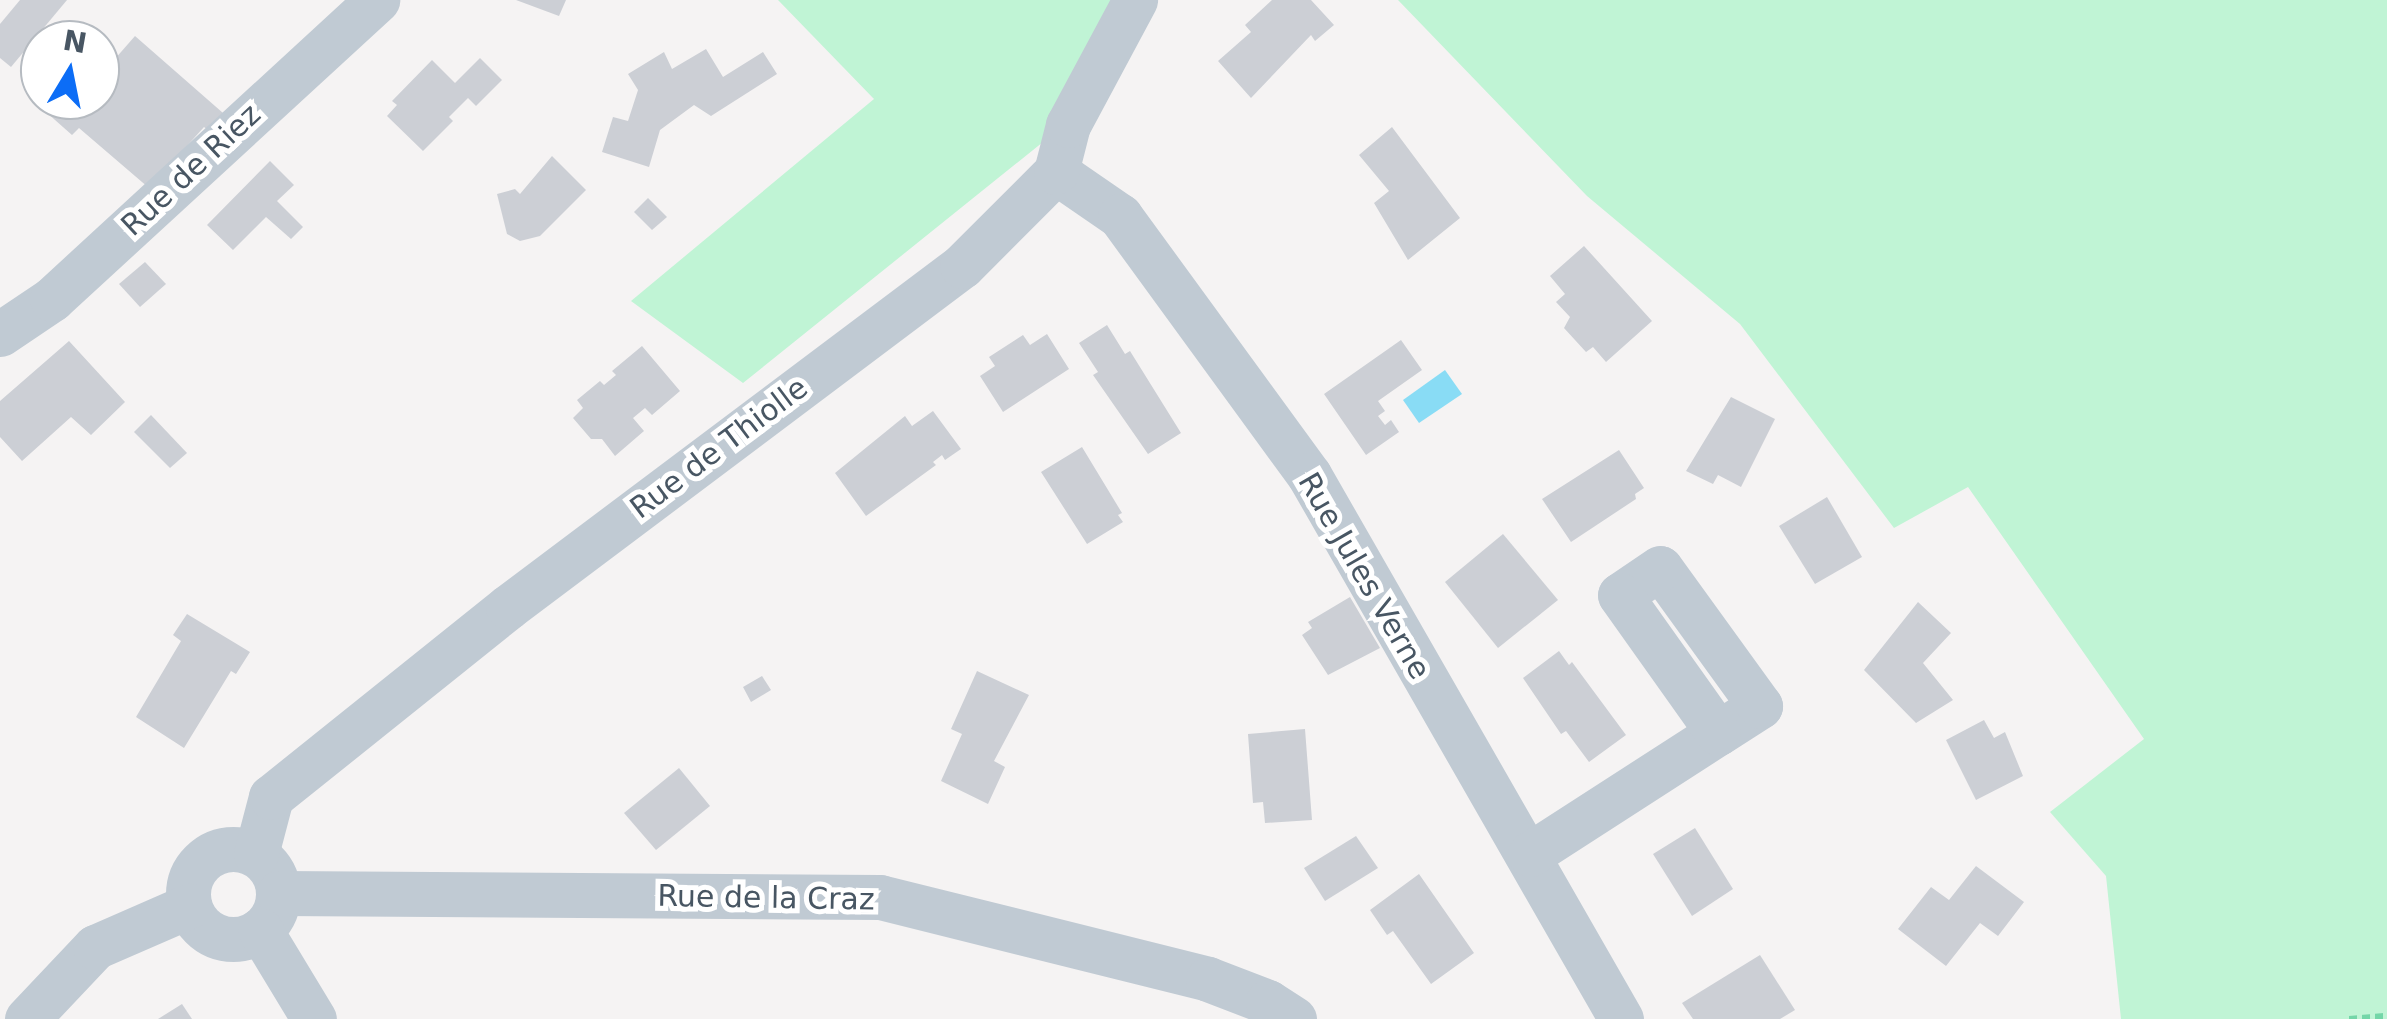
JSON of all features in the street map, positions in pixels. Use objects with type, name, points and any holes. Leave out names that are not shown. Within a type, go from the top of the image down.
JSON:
[{"type":"street","name":"Rue de Riez","points":[[0,334],[52,298],[377,0]]},
{"type":"street","name":"Rue de Thiolle","points":[[256,854],[272,797],[508,607],[962,266],[1056,172],[1068,126],[1136,0]]},
{"type":"street","name":"Rue Jules Verne","points":[[1056,172],[1120,216],[1309,475],[1436,702],[1530,854],[1621,1019]]},
{"type":"street","points":[[1530,854],[1718,733]]},
{"type":"street","points":[[269,912],[232,939],[218,937],[205,930],[189,906],[190,876],[211,853],[226,848],[256,854],[276,878],[269,912],[314,1019]]},
{"type":"street","name":"Rue de la Craz","points":[[269,912],[880,897],[1208,978],[1268,1002],[1294,1019]]},
{"type":"street","points":[[28,1019],[95,947],[189,906]]},
{"type":"path","points":[[2349,1019],[2387,1016]]},
{"type":"green space","points":[[778,0],[1157,0],[1043,142],[743,383],[631,301],[874,99]]},
{"type":"green space","points":[[1398,0],[2387,0],[2387,1019],[2121,1019],[2106,876],[2050,812],[2144,739],[1968,487],[1894,528],[1740,324],[1587,196]]},
{"type":"water","points":[[1445,370],[1462,394],[1419,423],[1403,400]]},
{"type":"building","points":[[20,0],[67,0],[50,20],[20,20],[20,56],[11,67],[0,58],[0,24]]},
{"type":"building","points":[[516,0],[566,0],[559,16]]},
{"type":"building","points":[[1272,0],[1311,0],[1334,25],[1315,41],[1311,35],[1251,98],[1218,61],[1251,32],[1245,25]]},
{"type":"building","points":[[135,36],[231,120],[216,137],[204,127],[149,188],[79,128],[72,135],[55,120],[120,120],[120,53]]},
{"type":"building","points":[[706,49],[723,77],[763,52],[777,74],[711,116],[694,105],[660,130],[649,167],[602,152],[613,117],[628,121],[638,90],[628,74],[664,52],[672,69]]},
{"type":"building","points":[[480,58],[502,80],[476,106],[468,98],[449,117],[453,121],[423,151],[387,116],[397,105],[392,101],[432,60],[455,83]]},
{"type":"building","points":[[1392,127],[1460,218],[1408,260],[1374,203],[1389,191],[1359,155]]},
{"type":"building","points":[[552,156],[586,190],[540,236],[520,241],[507,234],[497,194],[515,189],[520,194]]},
{"type":"building","points":[[270,161],[294,185],[277,201],[303,227],[291,239],[266,217],[233,250],[207,225]]},
{"type":"building","points":[[648,198],[667,217],[652,230],[634,212]]},
{"type":"building","points":[[1584,246],[1652,321],[1606,362],[1593,347],[1586,352],[1564,328],[1570,317],[1556,302],[1565,294],[1550,276]]},
{"type":"building","points":[[145,262],[166,284],[140,307],[119,284]]},
{"type":"building","points":[[1107,325],[1125,354],[1130,351],[1181,433],[1148,454],[1093,375],[1098,372],[1079,343]]},
{"type":"building","points":[[1047,334],[1069,369],[1003,412],[980,376],[995,366],[989,357],[1023,335],[1030,345]]},
{"type":"building","points":[[1401,340],[1422,370],[1378,401],[1385,411],[1378,416],[1385,425],[1391,420],[1399,432],[1366,455],[1324,394]]},
{"type":"building","points":[[69,341],[125,402],[91,435],[71,417],[22,461],[0,437],[0,401]]},
{"type":"building","points":[[642,346],[680,391],[652,415],[645,408],[633,418],[644,431],[615,456],[602,439],[591,439],[573,418],[583,408],[577,400],[600,381],[604,385],[616,375],[612,371]]},
{"type":"building","points":[[1731,397],[1775,419],[1741,487],[1718,475],[1713,484],[1686,471]]},
{"type":"building","points":[[933,411],[961,449],[945,460],[942,455],[933,462],[936,465],[866,516],[835,473],[905,416],[912,426]]},
{"type":"building","points":[[151,415],[187,453],[170,468],[134,432]]},
{"type":"building","points":[[1082,447],[1122,513],[1118,515],[1123,522],[1087,544],[1041,472]]},
{"type":"building","points":[[1619,450],[1644,488],[1635,494],[1636,499],[1571,542],[1542,499]]},
{"type":"building","points":[[1827,497],[1862,557],[1815,584],[1779,526]]},
{"type":"building","points":[[1503,534],[1558,600],[1498,648],[1445,582]]},
{"type":"building","points":[[1350,597],[1380,648],[1328,675],[1302,635],[1312,628],[1308,622]]},
{"type":"building","points":[[1918,602],[1951,633],[1923,663],[1953,700],[1916,723],[1864,670]]},
{"type":"building","points":[[187,614],[250,652],[236,674],[231,671],[184,748],[136,717],[181,641],[173,635]]},
{"type":"building","points":[[1559,651],[1569,665],[1572,662],[1626,735],[1589,762],[1566,731],[1561,734],[1523,678]]},
{"type":"building","points":[[977,671],[1029,695],[994,761],[1005,767],[988,804],[941,781],[962,734],[951,729]]},
{"type":"building","points":[[762,676],[771,690],[751,702],[743,687]]},
{"type":"building","points":[[1984,720],[1994,738],[2005,732],[2023,776],[1976,800],[1946,740]]},
{"type":"building","points":[[1305,729],[1312,820],[1265,823],[1263,802],[1253,803],[1248,734]]},
{"type":"building","points":[[679,768],[710,806],[656,850],[624,813]]},
{"type":"building","points":[[1695,828],[1733,889],[1692,916],[1653,854]]},
{"type":"building","points":[[1356,836],[1378,868],[1325,901],[1304,868]]},
{"type":"building","points":[[1976,866],[2024,902],[1998,936],[1980,923],[1946,966],[1898,929],[1931,887],[1949,900]]},
{"type":"building","points":[[1419,874],[1474,953],[1431,984],[1393,931],[1387,935],[1370,910]]},
{"type":"building","points":[[1760,955],[1795,1010],[1780,1019],[1693,1019],[1682,1003]]},
{"type":"building","points":[[182,1004],[192,1019],[158,1019]]}]
